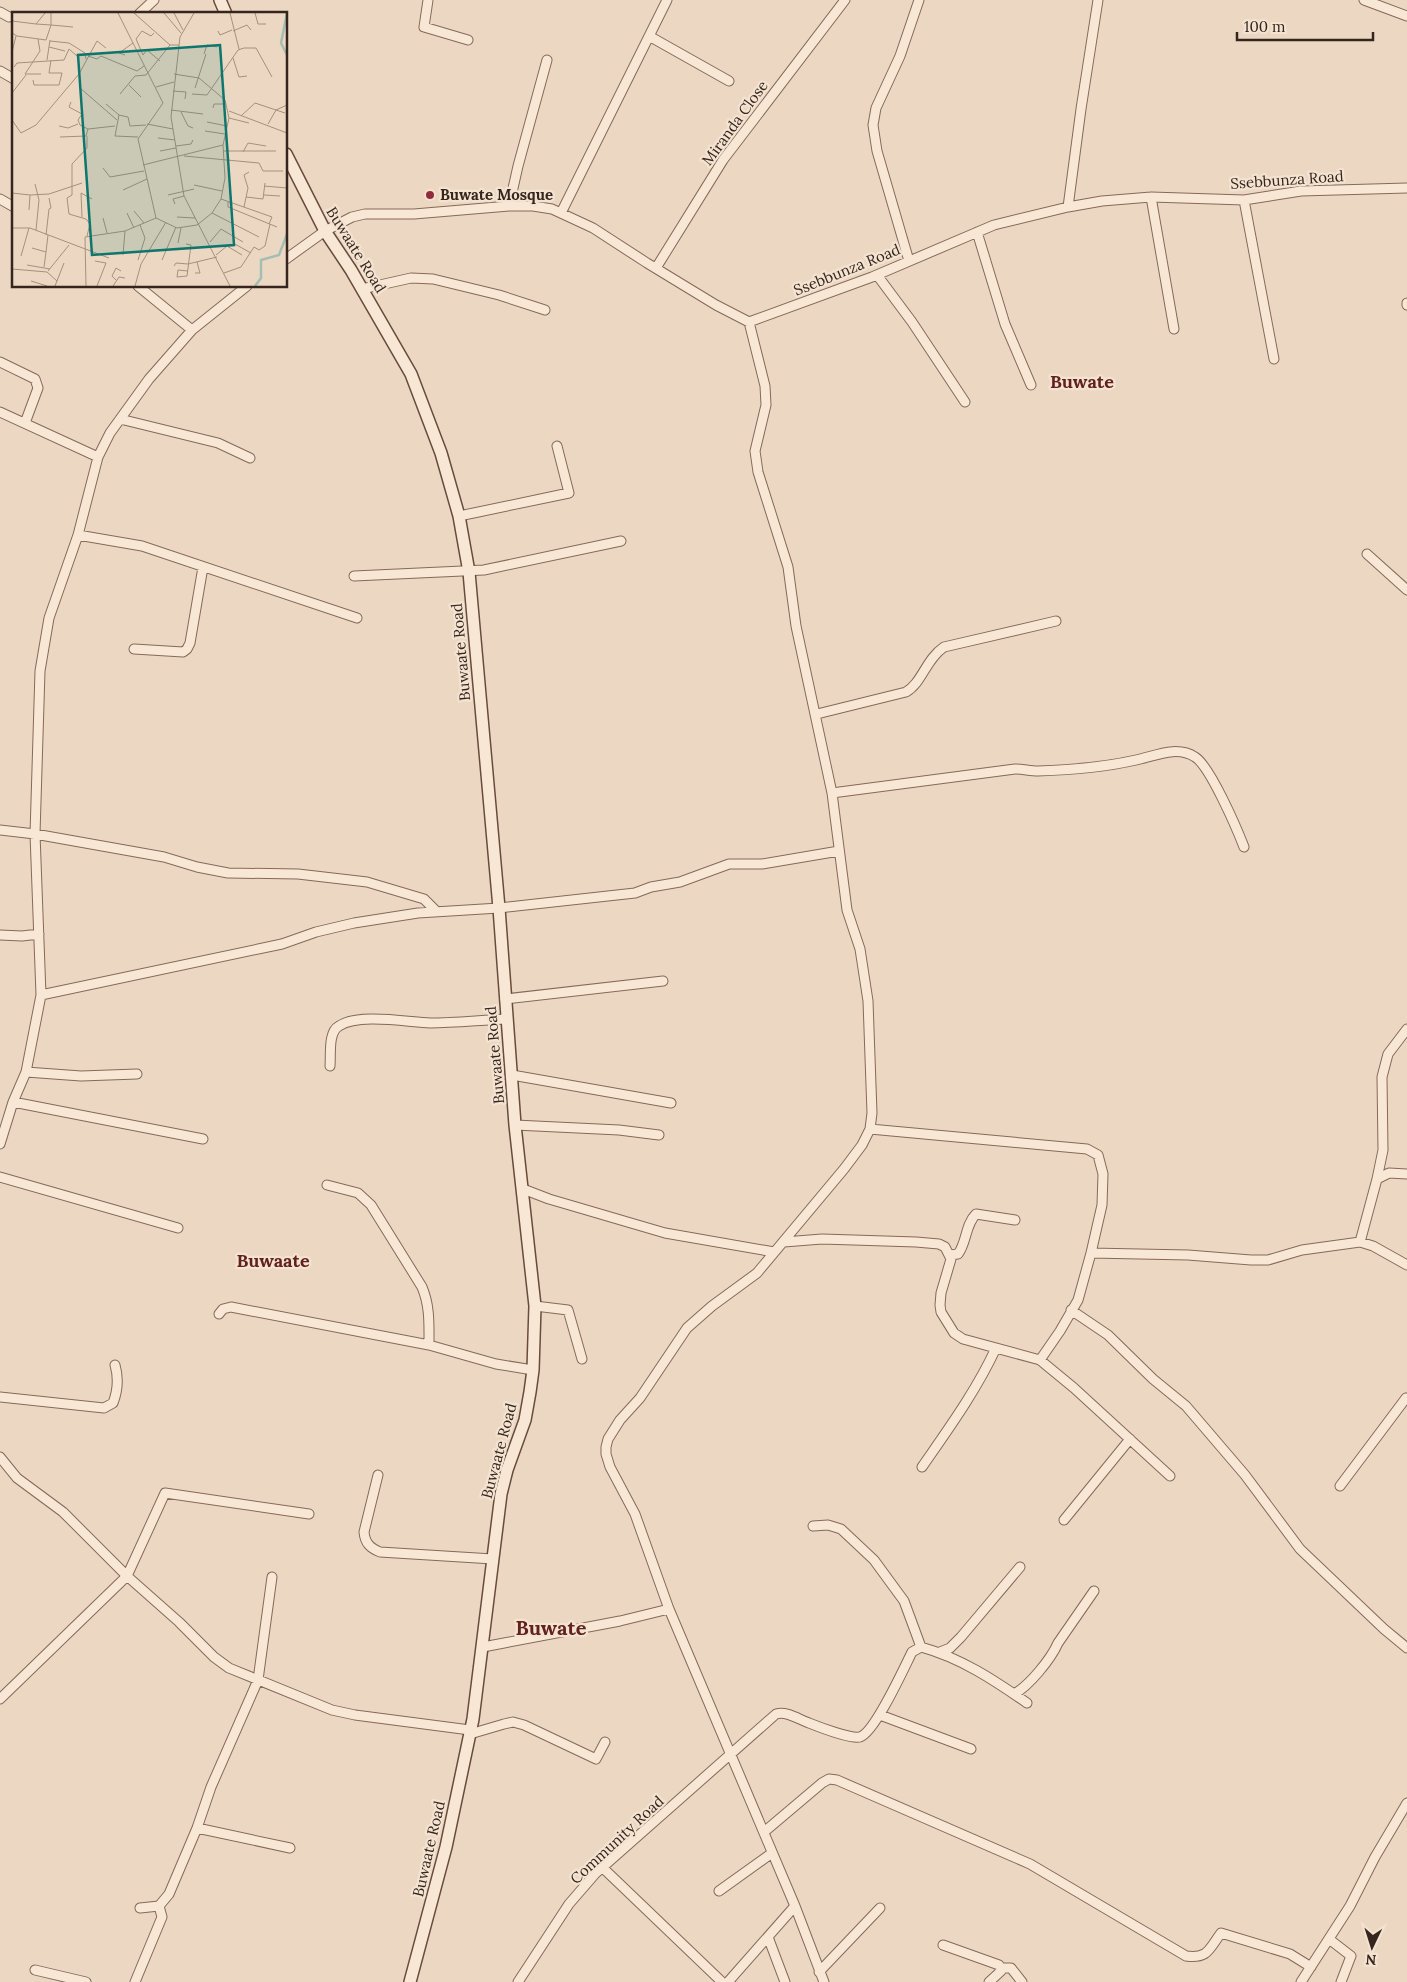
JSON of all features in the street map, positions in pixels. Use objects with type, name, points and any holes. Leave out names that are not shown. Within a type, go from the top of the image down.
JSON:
[{"type":"street","points":[[141,12],[154,0]]},
{"type":"street","points":[[220,0],[225,12]]},
{"type":"street","points":[[428,0],[424,27],[468,40]]},
{"type":"street","points":[[561,213],[667,0]]},
{"type":"street","name":"Miranda Close","points":[[656,268],[722,160],[845,0]]},
{"type":"street","points":[[909,261],[875,145],[874,125],[876,108],[900,56],[919,0]]},
{"type":"street","points":[[1068,207],[1098,0]]},
{"type":"street","points":[[1364,0],[1407,16]]},
{"type":"street","points":[[0,12],[9,17]]},
{"type":"street","points":[[649,36],[729,81]]},
{"type":"street","points":[[509,206],[547,60]]},
{"type":"street","points":[[0,71],[12,78]]},
{"type":"street","name":"Buwaate Road","points":[[288,158],[325,230],[362,289],[411,374],[441,453],[460,516],[468,572],[499,908],[515,1125],[535,1306],[533,1370],[525,1420],[507,1470],[501,1494],[483,1647],[470,1732],[446,1848],[410,1982]]},
{"type":"street","name":"Ssebbunza Road","points":[[749,322],[877,275],[994,225],[1068,207],[1102,201],[1151,197],[1244,200],[1301,191],[1407,188]]},
{"type":"street","points":[[1151,197],[1174,329]]},
{"type":"street","points":[[0,199],[12,206]]},
{"type":"street","points":[[1244,200],[1274,359]]},
{"type":"street","points":[[288,258],[325,230],[352,217],[365,214],[429,213],[509,206],[533,206],[552,209],[593,228],[716,305],[749,322],[765,386],[766,405],[755,451],[758,472],[788,567],[796,626],[817,714],[832,793],[847,910],[860,950],[868,1002],[872,1080],[870,1129],[862,1145],[844,1169],[757,1273],[712,1306],[687,1328],[646,1390],[620,1420],[608,1439],[606,1454],[610,1467],[635,1514],[669,1609],[795,1906],[824,1982]]},
{"type":"street","points":[[978,232],[1005,324],[1031,385]]},
{"type":"street","points":[[877,275],[912,322],[965,402]]},
{"type":"street","points":[[362,289],[411,278],[433,279],[499,295],[545,310]]},
{"type":"street","points":[[140,288],[192,330]]},
{"type":"street","points":[[0,1144],[13,1102],[26,1072],[41,995],[35,834],[42,653],[49,618],[78,535],[98,457],[110,434],[149,379],[192,330],[245,288]]},
{"type":"street","points":[[0,362],[35,379],[38,388],[25,423]]},
{"type":"street","points":[[0,412],[98,457]]},
{"type":"street","points":[[120,419],[218,443],[250,458]]},
{"type":"street","points":[[460,516],[569,493],[558,446]]},
{"type":"street","points":[[78,535],[142,546],[356,618]]},
{"type":"street","points":[[354,576],[484,570],[620,541]]},
{"type":"street","points":[[1367,554],[1407,590]]},
{"type":"street","points":[[134,649],[184,652],[187,649],[190,643],[203,567]]},
{"type":"street","points":[[817,714],[906,692],[915,684],[925,666],[944,647],[1056,621]]},
{"type":"street","points":[[832,793],[1015,769],[1036,771],[1100,766],[1176,751],[1196,757],[1205,768],[1234,820],[1244,847]]},
{"type":"street","points":[[0,830],[35,834],[164,857],[197,867],[228,873],[298,874],[367,882],[424,899],[436,911]]},
{"type":"street","points":[[41,995],[282,944],[316,932],[418,912],[499,908],[635,893],[650,887],[680,882],[729,864],[762,864],[839,851]]},
{"type":"street","points":[[0,935],[22,936],[39,934]]},
{"type":"street","points":[[505,999],[663,981]]},
{"type":"street","points":[[330,1066],[333,1032],[339,1026],[350,1021],[379,1019],[431,1023],[507,1019]]},
{"type":"street","points":[[1360,1242],[1383,1150],[1382,1077],[1388,1054],[1407,1029]]},
{"type":"street","points":[[26,1072],[81,1076],[137,1074]]},
{"type":"street","points":[[512,1075],[671,1103]]},
{"type":"street","points":[[13,1102],[203,1139]]},
{"type":"street","points":[[515,1125],[592,1128],[659,1134]]},
{"type":"street","points":[[870,1129],[1078,1148],[1094,1151],[1098,1155],[1102,1163],[1104,1189],[1091,1253],[1078,1300],[1040,1360]]},
{"type":"street","points":[[1376,1179],[1389,1173],[1407,1174]]},
{"type":"street","points":[[0,1177],[178,1228]]},
{"type":"street","points":[[327,1185],[358,1192],[371,1205],[422,1287],[427,1299],[429,1310],[429,1345]]},
{"type":"street","points":[[523,1189],[567,1205],[665,1233],[774,1252]]},
{"type":"street","points":[[950,1255],[958,1254],[962,1248],[969,1225],[976,1214],[1015,1220]]},
{"type":"street","points":[[784,1242],[822,1239],[939,1244],[945,1247],[950,1255],[950,1266],[941,1293],[940,1305],[944,1319],[954,1333],[963,1339],[1040,1360],[1074,1388],[1170,1476]]},
{"type":"street","points":[[1091,1253],[1188,1255],[1268,1260],[1302,1250],[1360,1242],[1373,1246],[1407,1265]]},
{"type":"street","points":[[535,1306],[568,1310],[582,1360]]},
{"type":"street","points":[[219,1314],[223,1309],[231,1307],[429,1345],[496,1364],[533,1370]]},
{"type":"street","points":[[1071,1310],[1108,1335],[1153,1379],[1186,1406],[1246,1475],[1300,1549],[1384,1629],[1407,1648]]},
{"type":"street","points":[[922,1467],[966,1404],[996,1348]]},
{"type":"street","points":[[0,1397],[104,1408],[112,1403],[118,1390],[118,1374],[115,1364]]},
{"type":"street","points":[[1340,1486],[1407,1398]]},
{"type":"street","points":[[1064,1520],[1130,1439]]},
{"type":"street","points":[[0,1457],[17,1478],[63,1512],[126,1576],[179,1622],[214,1657],[229,1668],[332,1710],[354,1715],[470,1732],[513,1722],[524,1725],[596,1760],[605,1742]]},
{"type":"street","points":[[378,1475],[364,1532],[365,1540],[369,1546],[380,1552],[493,1559]]},
{"type":"street","points":[[0,1699],[126,1576],[165,1493],[309,1514]]},
{"type":"street","points":[[813,1526],[828,1525],[841,1529],[874,1560],[904,1601],[921,1647]]},
{"type":"street","points":[[940,1652],[950,1648],[961,1637],[1020,1567]]},
{"type":"street","points":[[140,1908],[159,1906],[169,1894],[197,1828],[210,1787],[258,1680],[272,1577]]},
{"type":"street","points":[[1014,1694],[1024,1687],[1054,1652],[1058,1643],[1094,1591]]},
{"type":"street","points":[[483,1647],[620,1621],[669,1609]]},
{"type":"street","points":[[971,1749],[880,1715],[912,1652],[921,1647],[940,1652],[974,1667],[1028,1703]]},
{"type":"street","name":"Community Road","points":[[518,1982],[569,1904],[603,1868],[776,1714],[786,1713],[810,1723],[856,1737],[860,1737],[869,1731],[880,1715]]},
{"type":"street","points":[[764,1832],[822,1783],[829,1779],[837,1780],[1030,1864],[1186,1956],[1198,1958],[1205,1955],[1220,1933],[1290,1954],[1311,1967]]},
{"type":"street","points":[[1301,1982],[1350,1906],[1375,1857],[1407,1803]]},
{"type":"street","points":[[197,1828],[290,1848]]},
{"type":"street","points":[[719,1891],[772,1853]]},
{"type":"street","points":[[603,1868],[722,1982]]},
{"type":"street","points":[[135,1982],[162,1917],[159,1906]]},
{"type":"street","points":[[728,1982],[795,1906]]},
{"type":"street","points":[[819,1972],[880,1908]]},
{"type":"street","points":[[768,1937],[785,1982]]},
{"type":"street","points":[[1328,1939],[1351,1956],[1341,1982]]},
{"type":"street","points":[[944,1945],[999,1965],[1001,1968],[1011,1968],[1022,1982]]},
{"type":"street","points":[[989,1982],[999,1973],[1001,1968]]},
{"type":"street","points":[[35,1970],[86,1982]]},
{"type":"place","name":"Buwate Mosque","points":[[430,195]]},
{"type":"district","name":"Buwate","points":[[1082,382]]},
{"type":"district","name":"Buwaate","points":[[273,1261]]},
{"type":"district","name":"Buwate","points":[[551,1628]]}]
